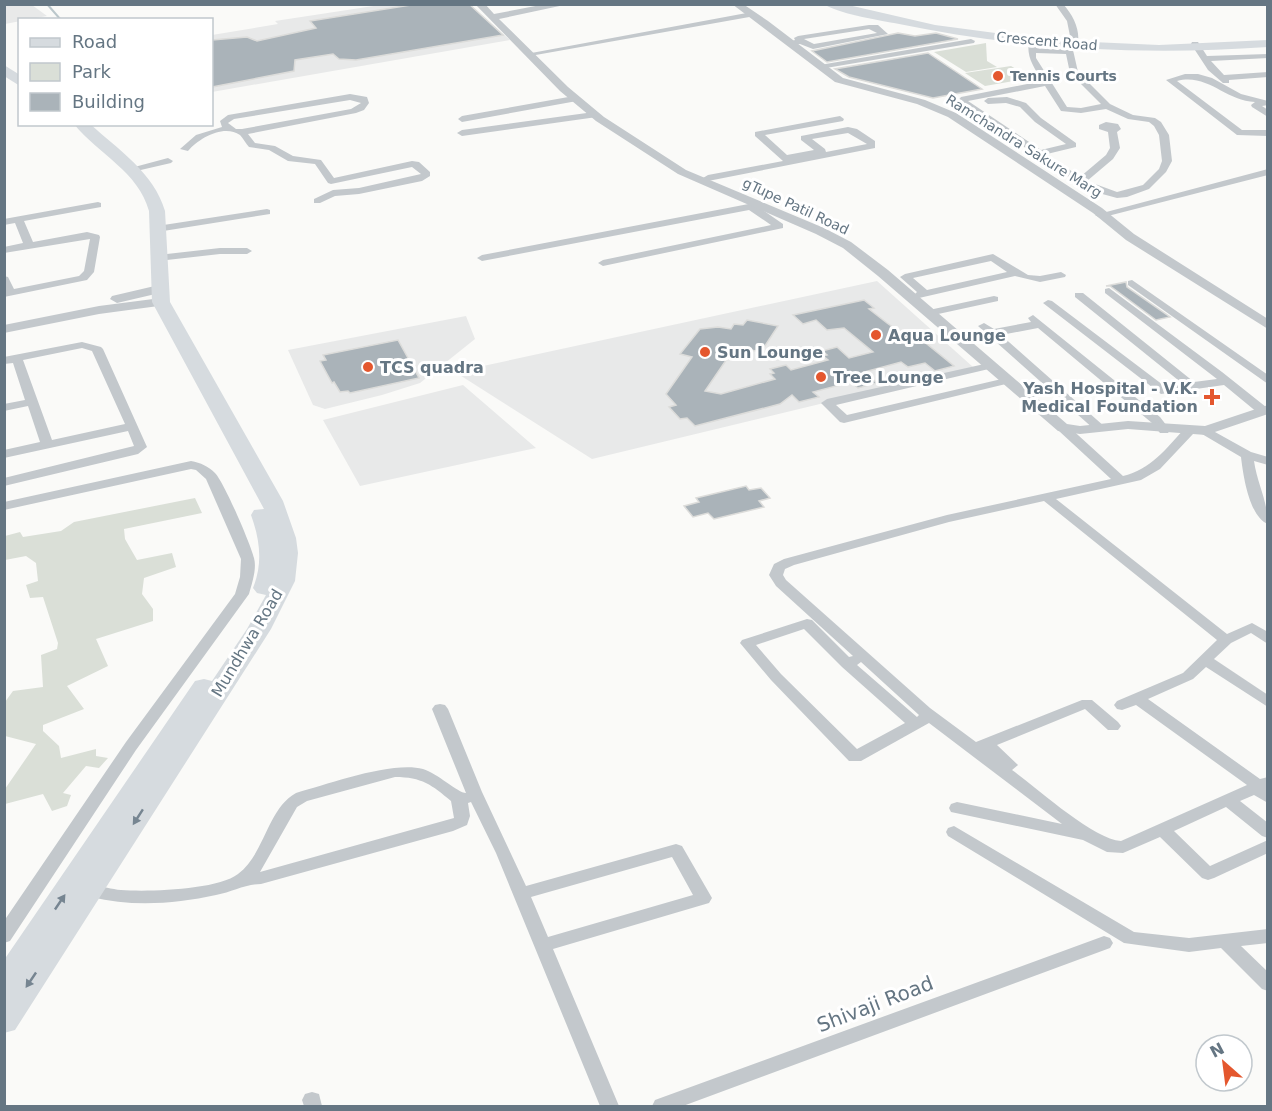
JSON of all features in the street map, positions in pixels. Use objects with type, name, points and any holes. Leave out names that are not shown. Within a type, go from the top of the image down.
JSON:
[{"type":"highway","points":[[4,59],[18,70]]},
{"type":"highway","points":[[4,69],[18,80]]},
{"type":"highway","name":"Mundhwa Road","points":[[4,1021],[91,891],[149,784],[267,584],[273,560],[268,529],[257,504],[153,296],[146,213],[142,198],[128,178],[70,126]]},
{"type":"highway","name":"Mundhwa Road","points":[[83,126],[132,169],[145,183],[153,197],[157,211],[158,258],[153,296]]},
{"type":"highway","name":"Mundhwa Road","points":[[4,985],[149,784]]},
{"type":"main road","name":"Crescent Road","points":[[829,4],[934,28],[1032,43],[1122,47],[1268,42]]},
{"type":"main road","name":"Crescent Road","points":[[842,4],[1032,43],[1075,41],[1196,45]]},
{"type":"street","name":"gTupe Patil Road","points":[[479,4],[574,99],[594,115],[682,172],[847,245],[929,313],[984,367],[1063,428]]},
{"type":"street","points":[[491,16],[547,4]]},
{"type":"street","points":[[491,16],[565,4]]},
{"type":"street","name":"Ramchandra Sakure Marg","points":[[736,4],[797,45],[820,67],[839,80],[934,111],[962,125],[1069,195],[1090,212],[1100,215],[1268,325]]},
{"type":"street","points":[[1058,4],[1067,11],[1074,29],[1075,41]]},
{"type":"street","points":[[530,54],[752,14]]},
{"type":"street","points":[[869,27],[875,27],[884,34],[813,47],[797,45],[798,38],[869,27]]},
{"type":"street","points":[[820,67],[971,41]]},
{"type":"street","points":[[1107,106],[1088,110],[1064,109],[1032,58],[1032,43],[1070,52],[1074,73],[1107,106],[1131,117]]},
{"type":"street","name":"Ramchandra Sakure Marg","points":[[797,45],[797,54],[834,81],[895,98]]},
{"type":"street","points":[[1196,45],[1222,78],[1264,102]]},
{"type":"street","points":[[1206,59],[1268,56]]},
{"type":"street","points":[[1222,78],[1268,74]]},
{"type":"street","points":[[1264,102],[1244,100],[1219,84],[1199,77],[1170,80],[1240,133],[1235,140],[1250,142],[1264,135]]},
{"type":"street","points":[[1017,94],[1047,85]]},
{"type":"street","points":[[962,101],[1047,85]]},
{"type":"street","points":[[185,149],[189,143],[206,132],[228,128],[242,132],[353,111],[361,108],[364,99],[350,97],[231,117],[224,121],[228,128]]},
{"type":"street","points":[[462,118],[574,99]]},
{"type":"street","points":[[962,101],[1081,181],[1106,193],[1127,194],[1146,187],[1163,170],[1167,161],[1164,135],[1161,129],[1152,120],[1131,117],[1112,119],[1111,128],[1115,148],[1110,158],[1081,181]]},
{"type":"street","points":[[962,101],[1016,101],[1073,146],[1039,153]]},
{"type":"street","points":[[1264,102],[1255,105],[1268,114]]},
{"type":"street","points":[[462,134],[594,115]]},
{"type":"street","points":[[788,160],[758,134],[840,119]]},
{"type":"street","points":[[708,178],[822,151],[804,138],[848,130],[854,131],[872,143],[872,146],[788,160]]},
{"type":"street","points":[[242,132],[252,145],[272,148],[291,159],[318,162],[325,169],[331,181],[343,193]]},
{"type":"street","points":[[132,169],[168,161]]},
{"type":"street","points":[[316,201],[333,193],[422,178],[427,174],[416,164],[412,164],[331,181]]},
{"type":"street","points":[[1100,215],[1268,172]]},
{"type":"street","points":[[4,222],[98,205]]},
{"type":"street","points":[[482,258],[756,206],[779,226],[603,263]]},
{"type":"street","points":[[158,229],[267,212]]},
{"type":"street","points":[[18,219],[29,245]]},
{"type":"street","points":[[4,250],[87,235],[95,237],[89,272],[83,278],[7,294],[4,279]]},
{"type":"street","points":[[158,258],[220,251],[247,251]]},
{"type":"street","points":[[926,294],[905,277],[988,254],[1016,273],[1036,280],[1061,275]]},
{"type":"street","points":[[911,297],[1016,273]]},
{"type":"street","points":[[1132,283],[1268,381]]},
{"type":"street","points":[[1109,291],[1265,410]]},
{"type":"street","points":[[1079,295],[1192,386]]},
{"type":"street","points":[[4,321],[125,297],[153,296]]},
{"type":"street","points":[[4,329],[99,310],[153,296]]},
{"type":"street","points":[[929,313],[994,299]]},
{"type":"street","points":[[1048,303],[1165,392],[1226,381]]},
{"type":"street","points":[[1099,427],[988,330],[1036,321],[1156,420],[1164,430]]},
{"type":"street","points":[[1126,333],[1156,327]]},
{"type":"street","points":[[4,482],[134,451],[141,447],[97,349],[82,345],[10,360],[32,402],[47,444]]},
{"type":"street","points":[[984,367],[826,403],[844,419],[1003,381]]},
{"type":"street","points":[[4,408],[32,402]]},
{"type":"street","points":[[1063,428],[1080,430],[1128,425],[1164,430],[1206,431],[1265,410]]},
{"type":"street","points":[[4,454],[132,426]]},
{"type":"street","points":[[1063,428],[1121,481]]},
{"type":"street","points":[[1010,765],[930,716],[781,584],[776,575],[779,567],[789,562],[947,519],[1137,477],[1156,466],[1189,431]]},
{"type":"street","points":[[1206,431],[1247,455],[1268,461]]},
{"type":"street","points":[[1247,455],[1252,486],[1261,511],[1268,520]]},
{"type":"street","points":[[4,506],[191,465],[200,467],[212,477],[248,559],[247,577],[242,594],[131,746],[25,908],[4,936]]},
{"type":"street","points":[[1045,496],[1226,640]]},
{"type":"street","points":[[916,724],[847,664],[807,623],[747,643],[776,677],[855,757],[916,724],[930,716]]},
{"type":"street","points":[[1122,705],[1188,676],[1226,640],[1252,627],[1268,640]]},
{"type":"street","points":[[847,664],[863,657]]},
{"type":"street","points":[[1205,660],[1268,702]]},
{"type":"street","points":[[1138,699],[1262,788]]},
{"type":"street","points":[[980,747],[1087,703],[1113,726]]},
{"type":"street","points":[[440,709],[467,797],[521,894],[610,1107]]},
{"type":"street","points":[[980,747],[1088,835],[1107,846],[1117,848],[1163,830],[1227,800],[1262,788]]},
{"type":"street","points":[[238,882],[291,803],[302,796],[395,772],[410,771],[431,775],[467,797]]},
{"type":"street","points":[[91,891],[118,897],[140,897],[203,890],[261,879],[447,827],[460,821],[467,797]]},
{"type":"street","points":[[1227,800],[1268,832]]},
{"type":"street","points":[[957,808],[1088,835]]},
{"type":"street","points":[[1163,830],[1208,874],[1268,846]]},
{"type":"street","points":[[954,832],[1130,938],[1189,945],[1268,936]]},
{"type":"street","points":[[521,894],[676,850],[703,898],[542,945]]},
{"type":"street","points":[[1225,941],[1268,984]]},
{"type":"street","name":"Shivaji Road","points":[[662,1107],[1104,943]]},
{"type":"shaded area","points":[[5,4],[32,5],[47,16],[18,18],[18,22],[5,24]]},
{"type":"shaded area","points":[[380,5],[470,5],[510,40],[213,92],[213,35],[278,24],[275,21]]},
{"type":"shaded area","points":[[877,281],[973,367],[592,459],[455,372]]},
{"type":"shaded area","points":[[466,316],[475,339],[420,383],[325,409],[313,405],[288,350]]},
{"type":"shaded area","points":[[463,385],[536,448],[360,486],[323,420]]},
{"type":"green space","points":[[986,43],[987,61],[997,67],[966,72],[934,52]]},
{"type":"green space","name":"Tennis Courts","points":[[1011,66],[1031,78],[985,86],[965,73]]},
{"type":"green space","points":[[195,498],[202,513],[124,529],[125,539],[137,560],[172,553],[176,567],[144,578],[142,594],[153,609],[153,621],[96,639],[108,666],[67,686],[84,709],[43,725],[43,731],[59,746],[61,758],[96,749],[96,756],[108,758],[99,768],[86,766],[63,793],[71,795],[67,806],[52,811],[43,794],[5,804],[5,789],[36,744],[5,736],[5,702],[13,691],[43,687],[41,655],[57,649],[58,643],[43,597],[30,598],[26,585],[38,581],[36,563],[26,556],[5,560],[5,536],[20,532],[23,537],[61,531],[74,522]]},
{"type":"building","points":[[417,4],[469,4],[503,35],[356,60],[339,59],[333,54],[295,60],[294,71],[213,87],[213,40],[247,37],[257,41],[316,28],[310,21]]},
{"type":"building","points":[[898,33],[915,36],[936,33],[958,39],[827,62],[812,51]]},
{"type":"building","points":[[928,53],[982,89],[933,98],[849,77],[835,69]]},
{"type":"building","points":[[1126,282],[1127,287],[1170,317],[1156,320],[1110,286],[1106,286]]},
{"type":"building","points":[[864,300],[874,308],[869,309],[887,323],[908,338],[917,336],[954,366],[935,371],[925,363],[908,367],[901,362],[864,372],[877,383],[858,388],[851,382],[813,392],[819,397],[799,402],[792,395],[780,404],[695,426],[687,418],[680,419],[669,407],[676,405],[666,394],[692,357],[680,354],[700,329],[718,327],[731,329],[734,324],[743,325],[747,320],[778,326],[761,352],[735,347],[705,391],[721,394],[775,379],[770,374],[774,373],[770,369],[786,365],[791,370],[828,360],[823,356],[827,355],[822,351],[837,347],[849,358],[873,352],[844,328],[827,330],[816,320],[803,324],[793,315]]},
{"type":"building","name":"TCS quadra","points":[[398,340],[419,378],[350,393],[340,392],[334,382],[332,383],[320,361],[326,360],[323,355]]},
{"type":"building","points":[[746,486],[749,490],[761,488],[770,498],[759,501],[764,507],[714,519],[708,513],[693,517],[684,506],[699,502],[696,498]]},
{"type":"waterway","points":[[47,4],[59,18]]},
{"type":"place","name":"Tennis Courts","points":[[998,76]]},
{"type":"place","name":"Aqua Lounge","points":[[876,335]]},
{"type":"place","name":"Sun Lounge","points":[[705,352]]},
{"type":"place","name":"TCS quadra","points":[[368,367]]},
{"type":"place","name":"Tree Lounge","points":[[821,377]]},
{"type":"place","name":"Yash Hospital - V.K. Medical Foundation","points":[[1212,397]]}]
